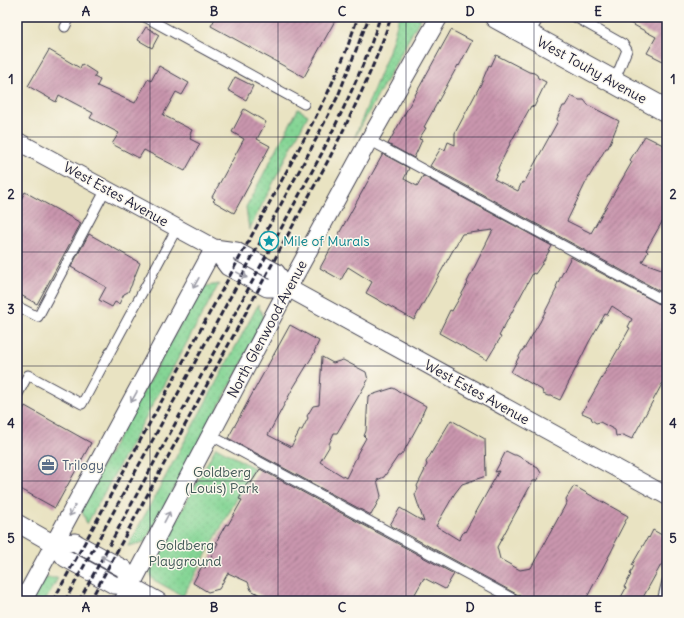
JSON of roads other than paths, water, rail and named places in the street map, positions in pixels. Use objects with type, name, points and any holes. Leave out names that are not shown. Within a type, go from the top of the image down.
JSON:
[{"type":"street","name":"North Glenwood Avenue","points":[[123,601],[288,288],[369,140],[439,17]]},
{"type":"street","name":"West Touhy Avenue","points":[[496,17],[534,26],[614,82],[667,111]]},
{"type":"street","name":"West Estes Avenue","points":[[17,140],[214,248],[236,251],[276,272],[288,288],[667,496]]},
{"type":"street","points":[[23,601],[214,248]]},
{"type":"street","points":[[17,523],[54,544],[65,558],[114,585],[131,586],[158,601]]},
{"type":"lane","points":[[65,27],[70,17]]},
{"type":"lane","points":[[145,17],[304,104]]},
{"type":"lane","points":[[574,17],[623,44],[627,50],[614,82]]},
{"type":"lane","points":[[369,140],[667,302]]},
{"type":"lane","points":[[17,306],[38,317],[106,189]]},
{"type":"lane","points":[[17,396],[28,375],[82,404],[177,228]]},
{"type":"lane","points":[[210,436],[517,601]]},
{"type":"lane","points":[[662,601],[667,581]]},
{"type":"railway","points":[[53,601],[302,143],[326,97],[345,54],[358,17]]},
{"type":"railway","points":[[65,601],[311,149],[338,96],[369,17]]},
{"type":"railway","points":[[79,601],[322,153],[361,69],[380,17]]},
{"type":"railway","points":[[90,601],[330,157],[371,71],[391,17]]},
{"type":"place","name":"Mile of Murals","points":[[269,241]]},
{"type":"place","name":"Trilogy","points":[[48,465]]},
{"type":"park label","name":"Goldberg (Louis) Park","points":[[222,480]]},
{"type":"park label","name":"Goldberg Playground","points":[[185,554]]}]
